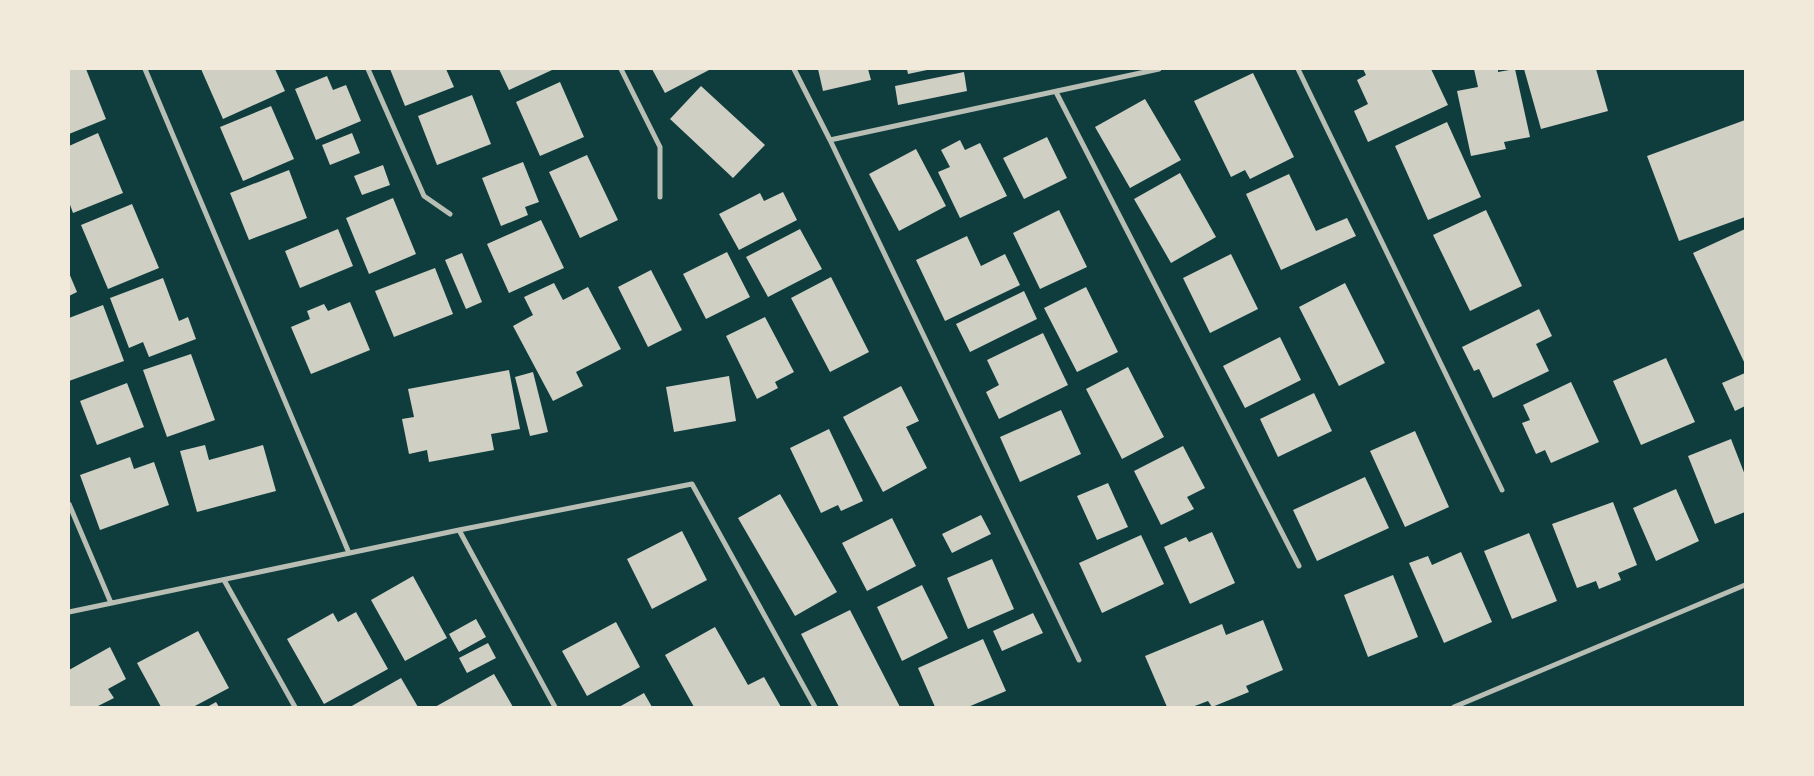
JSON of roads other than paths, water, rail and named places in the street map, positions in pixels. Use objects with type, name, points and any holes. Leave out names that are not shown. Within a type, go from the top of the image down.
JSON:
[{"type":"street","points":[[144,69],[349,554]]},
{"type":"street","points":[[368,69],[424,196],[450,214]]},
{"type":"street","points":[[621,69],[660,148],[660,197]]},
{"type":"street","points":[[794,69],[830,140],[1079,660]]},
{"type":"street","points":[[830,140],[1159,69]]},
{"type":"street","points":[[1298,69],[1502,490]]},
{"type":"street","points":[[1056,92],[1299,566]]},
{"type":"street","points":[[69,612],[459,530],[692,484],[815,707]]},
{"type":"street","points":[[69,504],[111,603]]},
{"type":"street","points":[[459,530],[555,707]]},
{"type":"street","points":[[224,580],[295,707]]},
{"type":"street","points":[[1454,707],[1745,585]]}]
